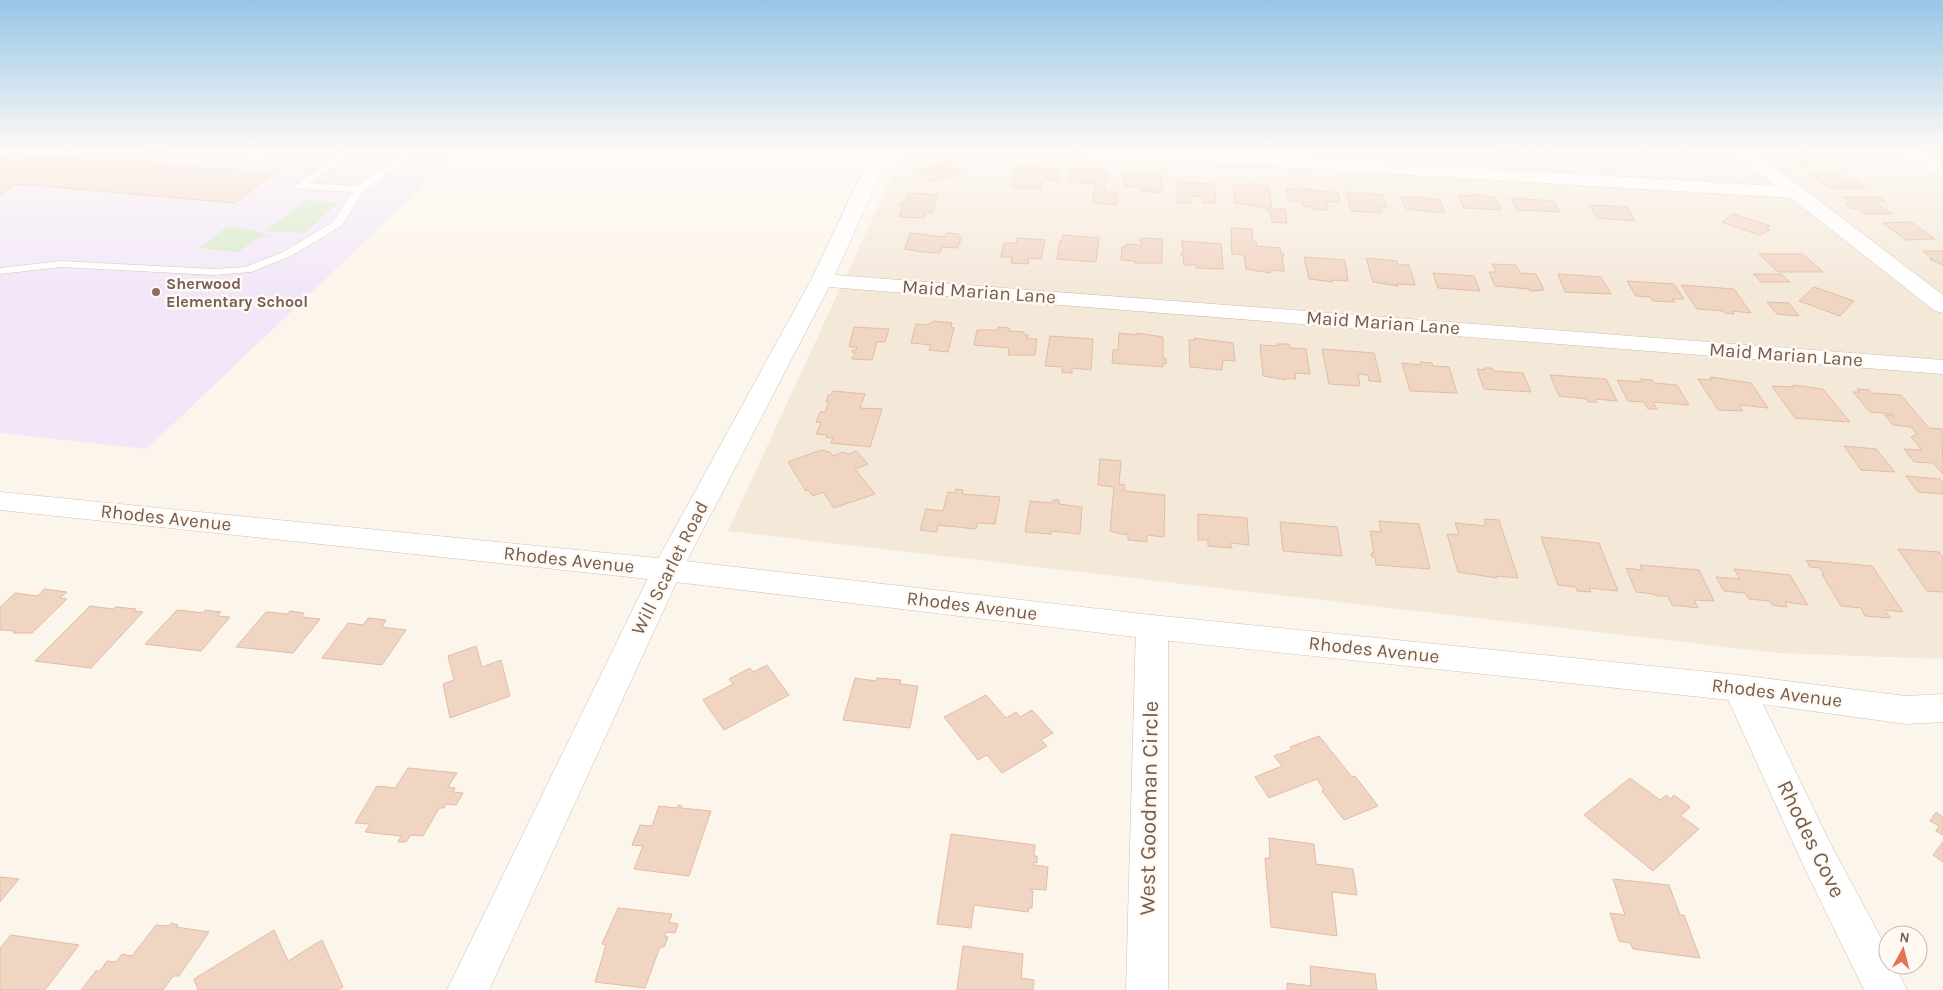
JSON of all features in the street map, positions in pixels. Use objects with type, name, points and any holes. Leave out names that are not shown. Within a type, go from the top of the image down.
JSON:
[{"type":"street","name":"Will Scarlet Road","points":[[468,990],[667,570],[822,280],[861,196]]},
{"type":"street","points":[[1800,196],[1943,306]]},
{"type":"street","name":"Maid Marian Lane","points":[[822,280],[1943,367]]},
{"type":"street","name":"Rhodes Avenue","points":[[0,502],[667,570],[1152,627],[1738,688],[1906,710],[1943,708]]},
{"type":"street","name":"West Goodman Circle","points":[[1147,990],[1152,627]]},
{"type":"street","name":"Rhodes Cove","points":[[1738,688],[1817,855],[1886,990]]},
{"type":"lane","points":[[0,271],[61,264],[214,272],[247,270],[287,254],[337,224],[355,196]]},
{"type":"shaded area","name":"Sherwood Elementary School","points":[[0,196],[412,196],[147,449],[0,433]]},
{"type":"shaded area","points":[[883,196],[1943,196],[1943,659],[1778,653],[728,531]]},
{"type":"green space","points":[[305,200],[338,203],[305,233],[266,231]]},
{"type":"green space","points":[[228,226],[266,233],[238,252],[199,248]]},
{"type":"building","points":[[157,196],[244,196],[235,203]]},
{"type":"building","points":[[908,196],[938,196],[932,213],[926,212],[924,218],[899,217],[903,205],[900,205],[902,202],[905,202]]},
{"type":"building","points":[[1094,196],[1116,196],[1116,205],[1093,203]]},
{"type":"building","points":[[1178,196],[1190,196],[1191,203],[1178,203]]},
{"type":"building","points":[[1193,196],[1215,196],[1216,203],[1203,203],[1203,197]]},
{"type":"building","points":[[1234,196],[1270,196],[1272,209],[1285,209],[1287,223],[1272,222],[1267,208],[1235,203]]},
{"type":"building","points":[[1288,196],[1339,196],[1340,202],[1326,202],[1328,210],[1312,209],[1312,207],[1303,206],[1302,202],[1289,201]]},
{"type":"building","points":[[1347,196],[1383,196],[1387,207],[1380,207],[1382,213],[1351,211]]},
{"type":"building","points":[[1414,196],[1440,200],[1445,213],[1406,209],[1401,197],[1415,198]]},
{"type":"building","points":[[1459,196],[1495,198],[1501,210],[1464,208]]},
{"type":"building","points":[[1843,197],[1880,197],[1886,202],[1875,202],[1892,214],[1865,214],[1857,208],[1852,209],[1845,203],[1850,203]]},
{"type":"building","points":[[1511,198],[1554,201],[1560,212],[1517,210]]},
{"type":"building","points":[[1589,205],[1627,207],[1635,221],[1597,218]]},
{"type":"building","points":[[1733,214],[1770,226],[1766,229],[1770,230],[1759,235],[1722,222]]},
{"type":"building","points":[[1911,222],[1935,239],[1906,240],[1883,223]]},
{"type":"building","points":[[1231,228],[1252,229],[1253,242],[1256,242],[1257,246],[1280,248],[1281,254],[1284,254],[1282,256],[1284,271],[1270,270],[1270,273],[1246,269],[1244,255],[1232,254]]},
{"type":"building","points":[[910,233],[945,237],[946,233],[959,234],[958,238],[961,238],[958,248],[942,247],[940,253],[923,252],[905,249]]},
{"type":"building","points":[[1063,235],[1099,238],[1096,262],[1057,259],[1060,240],[1062,241]]},
{"type":"building","points":[[1017,238],[1045,240],[1041,259],[1029,258],[1028,264],[1011,263],[1012,257],[1001,257],[1004,243],[1016,243]]},
{"type":"building","points":[[1140,239],[1162,239],[1162,263],[1135,263],[1135,261],[1121,260],[1122,247],[1126,247],[1126,244],[1140,245],[1142,247]]},
{"type":"building","points":[[1182,241],[1221,244],[1223,269],[1196,268],[1196,265],[1184,265],[1183,255],[1181,255],[1183,253]]},
{"type":"building","points":[[1923,251],[1943,251],[1943,265],[1929,259],[1933,259]]},
{"type":"building","points":[[1759,254],[1803,254],[1823,272],[1778,272]]},
{"type":"building","points":[[1304,257],[1345,260],[1348,281],[1332,280],[1333,282],[1309,279]]},
{"type":"building","points":[[1366,258],[1397,261],[1398,265],[1409,265],[1415,285],[1397,284],[1398,286],[1373,282]]},
{"type":"building","points":[[1492,264],[1516,265],[1520,273],[1536,274],[1544,290],[1530,291],[1529,289],[1495,286],[1489,272],[1496,272]]},
{"type":"building","points":[[1433,273],[1474,276],[1480,291],[1438,288]]},
{"type":"building","points":[[1558,274],[1601,277],[1611,294],[1565,292]]},
{"type":"building","points":[[1753,274],[1781,274],[1790,282],[1761,282]]},
{"type":"building","points":[[1627,281],[1674,284],[1684,299],[1672,299],[1675,302],[1653,301],[1650,297],[1636,296]]},
{"type":"building","points":[[1681,285],[1734,289],[1751,313],[1732,311],[1734,314],[1697,309]]},
{"type":"building","points":[[1814,287],[1854,301],[1840,316],[1799,301]]},
{"type":"building","points":[[1767,302],[1789,303],[1799,316],[1777,314]]},
{"type":"building","points":[[934,321],[952,323],[951,327],[954,328],[948,352],[929,350],[931,345],[911,343],[916,324],[927,325]]},
{"type":"building","points":[[854,327],[889,329],[885,342],[877,342],[872,360],[852,359],[855,353],[852,352],[857,347],[849,347]]},
{"type":"building","points":[[998,327],[1009,328],[1009,331],[1024,332],[1024,335],[1028,335],[1027,339],[1037,339],[1035,355],[1008,355],[1009,348],[974,345],[977,330],[998,330]]},
{"type":"building","points":[[1119,333],[1137,335],[1137,333],[1163,337],[1163,358],[1166,358],[1166,364],[1163,363],[1163,367],[1112,363],[1113,350],[1118,350]]},
{"type":"building","points":[[1050,336],[1093,339],[1091,370],[1072,368],[1072,373],[1062,372],[1062,367],[1045,366]]},
{"type":"building","points":[[1194,338],[1233,343],[1235,361],[1223,360],[1222,370],[1190,367],[1189,340],[1195,340]]},
{"type":"building","points":[[1277,344],[1289,344],[1290,348],[1306,349],[1310,374],[1295,373],[1296,379],[1286,378],[1286,380],[1263,376],[1260,345],[1278,346]]},
{"type":"building","points":[[1322,349],[1374,353],[1381,382],[1369,381],[1368,375],[1358,374],[1360,386],[1329,384]]},
{"type":"building","points":[[1420,362],[1432,363],[1433,366],[1449,367],[1457,393],[1410,391],[1402,363],[1421,365]]},
{"type":"building","points":[[1484,368],[1492,368],[1494,371],[1523,373],[1531,392],[1484,389],[1477,369],[1485,370]]},
{"type":"building","points":[[1550,375],[1606,379],[1617,401],[1595,399],[1597,402],[1588,402],[1587,399],[1559,396]]},
{"type":"building","points":[[1710,377],[1751,383],[1768,408],[1739,405],[1743,411],[1718,410],[1698,379],[1712,380]]},
{"type":"building","points":[[1641,379],[1652,380],[1654,383],[1677,385],[1689,405],[1653,402],[1657,409],[1648,409],[1644,402],[1628,401],[1617,380],[1642,382]]},
{"type":"building","points":[[1793,385],[1823,389],[1850,422],[1795,418],[1772,386],[1794,387]]},
{"type":"building","points":[[1857,389],[1869,390],[1872,393],[1901,395],[1929,428],[1942,429],[1943,474],[1933,463],[1914,462],[1904,449],[1922,450],[1911,437],[1917,434],[1911,427],[1893,425],[1885,415],[1894,416],[1893,414],[1870,412],[1853,392],[1860,392]]},
{"type":"building","points":[[833,391],[865,394],[860,408],[882,409],[870,447],[831,443],[834,436],[831,438],[826,437],[827,435],[816,434],[821,423],[816,422],[820,412],[825,412],[829,402],[826,402],[828,395],[831,395]]},
{"type":"building","points":[[1844,446],[1876,449],[1895,472],[1861,470]]},
{"type":"building","points":[[821,450],[830,452],[833,456],[843,452],[849,454],[856,451],[868,464],[855,469],[875,494],[834,508],[823,492],[813,496],[808,490],[806,491],[788,462]]},
{"type":"building","points":[[1100,459],[1121,461],[1119,484],[1125,485],[1124,491],[1165,495],[1164,537],[1147,535],[1147,542],[1128,540],[1128,533],[1125,535],[1110,531],[1114,487],[1098,485]]},
{"type":"building","points":[[1906,476],[1940,479],[1943,483],[1943,494],[1918,492]]},
{"type":"building","points":[[956,489],[963,490],[962,494],[1000,497],[995,524],[978,523],[976,529],[938,525],[937,532],[920,530],[926,509],[943,511],[948,492],[955,493]]},
{"type":"building","points":[[1053,500],[1059,500],[1059,504],[1082,507],[1080,534],[1051,531],[1051,534],[1025,532],[1030,501],[1052,503]]},
{"type":"building","points":[[1198,514],[1247,518],[1249,545],[1231,543],[1231,548],[1208,546],[1208,540],[1198,540]]},
{"type":"building","points":[[1484,519],[1499,520],[1518,578],[1496,576],[1497,578],[1458,572],[1447,534],[1459,535],[1455,523],[1486,526]]},
{"type":"building","points":[[1379,521],[1419,524],[1430,569],[1376,565],[1375,557],[1372,557],[1371,553],[1374,553],[1370,531],[1381,532]]},
{"type":"building","points":[[1280,522],[1337,527],[1342,556],[1283,551]]},
{"type":"building","points":[[1541,537],[1599,543],[1618,591],[1589,588],[1591,592],[1577,591],[1576,587],[1558,585]]},
{"type":"building","points":[[1898,549],[1939,552],[1943,557],[1943,592],[1927,591]]},
{"type":"building","points":[[1806,560],[1872,566],[1903,612],[1885,610],[1890,618],[1865,616],[1861,608],[1841,606],[1820,568],[1810,567]]},
{"type":"building","points":[[1640,565],[1699,570],[1714,601],[1694,600],[1698,608],[1672,605],[1668,596],[1636,592],[1626,568],[1642,570]]},
{"type":"building","points":[[1734,569],[1790,575],[1808,605],[1785,602],[1787,607],[1772,605],[1770,601],[1749,599],[1745,593],[1724,591],[1716,577],[1740,579]]},
{"type":"building","points":[[44,589],[67,592],[60,598],[67,599],[32,633],[13,633],[15,631],[0,630],[0,607],[15,593],[38,596]]},
{"type":"building","points":[[90,606],[136,609],[134,611],[143,612],[91,668],[35,661]]},
{"type":"building","points":[[177,610],[203,613],[205,610],[221,612],[217,616],[230,617],[201,651],[145,644]]},
{"type":"building","points":[[290,611],[304,613],[301,617],[320,619],[293,653],[236,647],[266,612],[288,614]]},
{"type":"building","points":[[368,618],[386,620],[382,627],[406,630],[382,665],[322,658],[348,623],[363,625]]},
{"type":"building","points":[[476,646],[482,667],[501,660],[510,696],[450,718],[443,684],[454,680],[448,656]]},
{"type":"building","points":[[767,665],[789,695],[724,730],[703,700],[733,684],[729,679],[750,668],[753,672]]},
{"type":"building","points":[[855,678],[876,681],[877,678],[901,680],[900,684],[918,686],[910,728],[843,720]]},
{"type":"building","points":[[986,695],[1006,718],[1016,712],[1020,717],[1032,710],[1053,733],[1041,740],[1047,746],[1002,773],[987,755],[978,760],[944,717]]},
{"type":"building","points":[[1319,736],[1352,777],[1355,776],[1378,806],[1344,820],[1322,791],[1324,790],[1317,779],[1269,798],[1255,777],[1282,766],[1274,756],[1291,750],[1290,747]]},
{"type":"building","points":[[408,768],[457,773],[448,787],[455,788],[453,792],[463,793],[456,805],[446,804],[444,808],[439,808],[423,836],[411,835],[406,842],[398,842],[401,836],[365,832],[370,824],[355,823],[377,786],[395,788]]},
{"type":"building","points":[[1630,778],[1660,800],[1666,795],[1671,799],[1674,795],[1690,807],[1681,816],[1699,829],[1653,871],[1584,815]]},
{"type":"building","points":[[678,805],[682,806],[681,808],[711,811],[689,876],[634,869],[643,846],[632,845],[640,825],[652,826],[659,806],[677,808]]},
{"type":"building","points":[[1936,812],[1943,817],[1943,835],[1936,831],[1939,826],[1930,821]]},
{"type":"building","points":[[951,834],[1035,845],[1034,856],[1037,856],[1037,863],[1034,862],[1034,865],[1048,867],[1046,890],[1031,889],[1033,891],[1032,908],[1029,908],[1028,912],[974,905],[971,928],[937,924]]},
{"type":"building","points":[[1269,838],[1314,844],[1316,864],[1353,869],[1357,895],[1332,892],[1337,936],[1271,927],[1265,858],[1270,858]]},
{"type":"building","points":[[1943,842],[1943,862],[1933,855]]},
{"type":"building","points":[[0,877],[19,879],[0,902]]},
{"type":"building","points":[[1613,879],[1669,885],[1680,915],[1684,915],[1700,958],[1633,949],[1630,943],[1619,941],[1610,913],[1625,915]]},
{"type":"building","points":[[618,908],[672,914],[669,922],[678,924],[675,933],[666,932],[665,937],[668,937],[664,947],[660,947],[645,988],[595,982],[606,945],[602,944]]},
{"type":"building","points":[[171,923],[178,925],[176,927],[209,932],[179,976],[173,976],[163,990],[81,990],[96,971],[100,971],[107,961],[116,962],[122,954],[132,956],[156,925],[169,926]]},
{"type":"building","points":[[274,930],[288,961],[322,940],[343,987],[338,990],[198,990],[194,979]]},
{"type":"building","points":[[11,935],[79,945],[45,990],[0,990],[0,948]]},
{"type":"building","points":[[963,946],[1023,954],[1021,978],[1034,980],[1033,990],[957,990]]},
{"type":"building","points":[[1310,966],[1375,974],[1377,990],[1287,990],[1287,983],[1311,986]]},
{"type":"place","name":"Sherwood Elementary School","points":[[156,292]]}]
